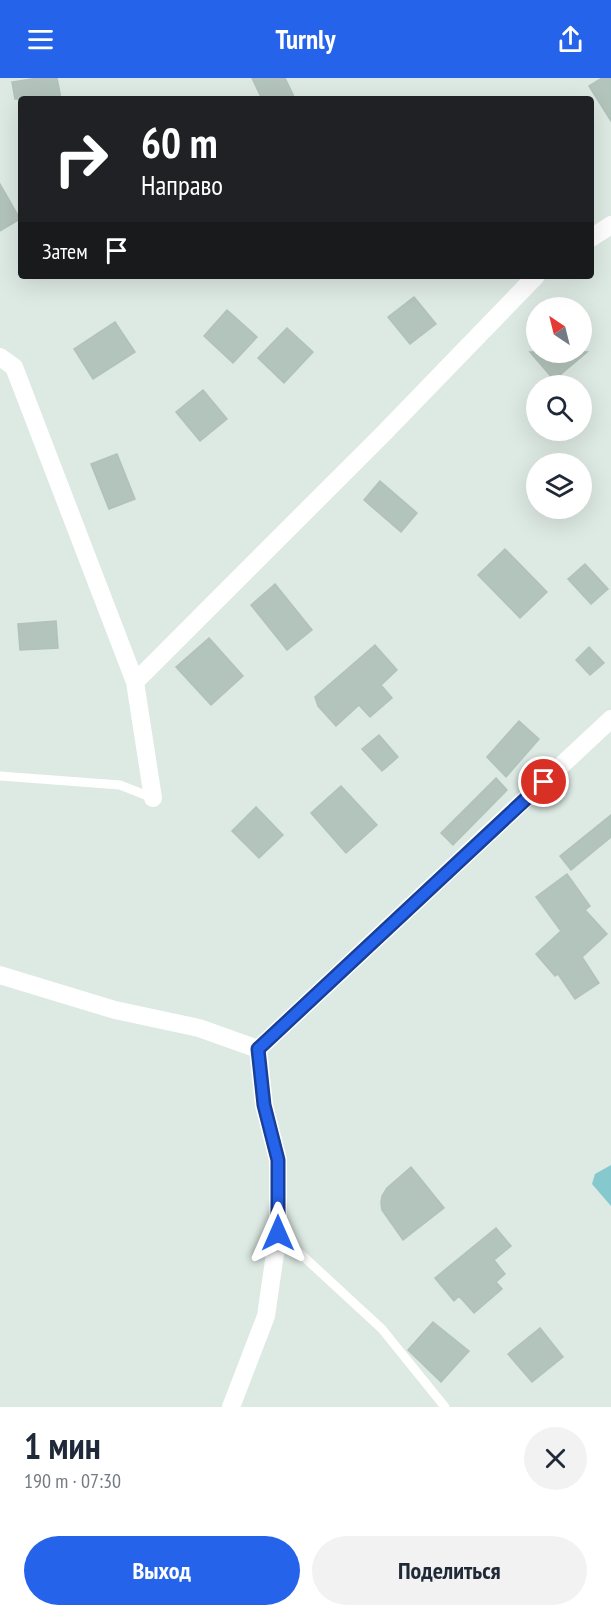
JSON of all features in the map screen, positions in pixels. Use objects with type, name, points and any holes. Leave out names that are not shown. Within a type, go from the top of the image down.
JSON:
[{"type":"street","points":[[594,236],[611,225]]},
{"type":"street","points":[[135,682],[385,432],[533,279]]},
{"type":"street","points":[[0,357],[14,367],[135,682],[153,798]]},
{"type":"street","points":[[258,1049],[611,719]]},
{"type":"street","points":[[0,975],[115,1010],[199,1028],[258,1049]]},
{"type":"street","points":[[231,1407],[266,1316],[278,1233],[278,1160],[264,1105],[258,1049]]},
{"type":"lane","points":[[0,776],[120,784],[153,798]]},
{"type":"lane","points":[[278,1233],[382,1329],[445,1407]]},
{"type":"water","points":[[611,1165],[611,1206],[592,1184],[595,1174]]},
{"type":"building","points":[[57,78],[60,96],[18,96],[18,99],[15,99],[12,82]]},
{"type":"building","points":[[252,78],[285,78],[294,96],[261,96]]},
{"type":"building","points":[[602,78],[611,78],[611,121],[589,86]]},
{"type":"building","points":[[0,184],[18,216],[18,220],[0,231]]},
{"type":"building","points":[[414,297],[436,324],[410,344],[388,317]]},
{"type":"building","points":[[227,310],[257,337],[233,363],[204,336]]},
{"type":"building","points":[[115,322],[135,352],[93,379],[74,349]]},
{"type":"building","points":[[287,328],[313,352],[284,383],[258,358]]},
{"type":"building","points":[[539,363],[574,363],[560,375],[550,375]]},
{"type":"building","points":[[203,390],[227,419],[200,441],[176,412]]},
{"type":"building","points":[[117,454],[135,499],[109,509],[91,464]]},
{"type":"building","points":[[380,481],[417,513],[401,532],[364,500]]},
{"type":"building","points":[[505,549],[547,592],[520,618],[478,575]]},
{"type":"building","points":[[585,564],[608,589],[591,604],[568,579]]},
{"type":"building","points":[[275,584],[312,630],[287,650],[251,605]]},
{"type":"building","points":[[56,621],[58,648],[20,650],[18,624]]},
{"type":"building","points":[[209,638],[243,676],[211,705],[176,667]]},
{"type":"building","points":[[375,645],[397,670],[381,685],[392,698],[370,717],[359,705],[336,726],[318,706],[315,697]]},
{"type":"building","points":[[589,647],[604,663],[590,675],[576,660]]},
{"type":"building","points":[[519,721],[539,739],[506,777],[487,757]]},
{"type":"building","points":[[379,735],[398,757],[382,771],[362,749]]},
{"type":"building","points":[[496,778],[507,790],[453,845],[441,833]]},
{"type":"building","points":[[341,786],[377,825],[346,853],[311,813]]},
{"type":"building","points":[[256,807],[283,835],[259,858],[232,831]]},
{"type":"building","points":[[611,815],[611,837],[571,870],[560,856]]},
{"type":"building","points":[[567,874],[590,906],[585,910],[607,934],[582,957],[599,983],[575,999],[558,974],[555,976],[536,954],[561,931],[536,897]]},
{"type":"building","points":[[411,1167],[444,1208],[403,1240],[382,1210],[381,1203],[387,1188]]},
{"type":"building","points":[[496,1228],[511,1246],[494,1260],[505,1274],[496,1282],[502,1289],[474,1313],[459,1296],[454,1301],[435,1278]]},
{"type":"building","points":[[433,1322],[469,1351],[441,1382],[408,1350]]},
{"type":"building","points":[[540,1328],[563,1357],[532,1382],[508,1354]]},
{"type":"route","points":[[278,1233],[278,1160],[264,1105],[258,1049],[544,782]]}]
